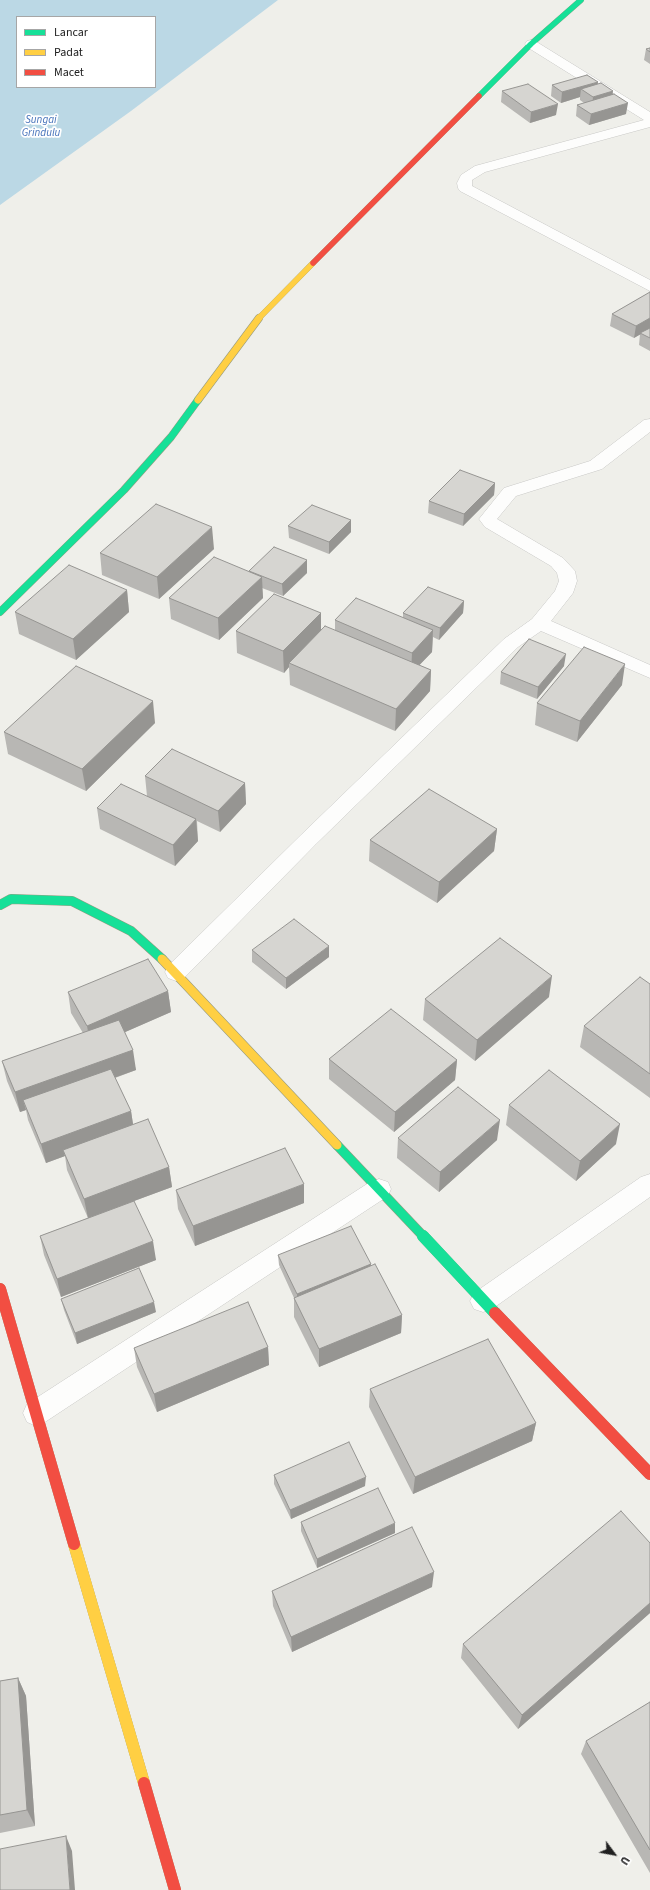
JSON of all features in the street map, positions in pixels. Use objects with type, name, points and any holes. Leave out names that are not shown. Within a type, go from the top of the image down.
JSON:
[{"type":"street","points":[[0,612],[124,490],[154,458],[171,437],[258,317],[531,44],[581,0]]},
{"type":"street","points":[[531,44],[650,118]]},
{"type":"street","points":[[650,123],[480,169],[466,178],[464,183],[465,188],[650,286]]},
{"type":"street","points":[[176,972],[309,839],[511,643],[539,623],[564,593],[568,581],[566,571],[557,562],[491,523],[488,519],[510,492],[596,466],[650,424]]},
{"type":"street","points":[[539,623],[650,672]]},
{"type":"street","points":[[0,905],[11,899],[72,901],[131,930],[176,972],[483,1301],[650,1474]]},
{"type":"street","points":[[483,1301],[650,1184]]},
{"type":"street","points":[[36,1413],[379,1189]]},
{"type":"street","points":[[0,1289],[175,1890]]},
{"type":"water","name":"Sungai Grindulu","points":[[0,0],[278,0],[131,111],[0,205]]},
{"type":"building","points":[[587,75],[598,82],[562,92],[552,85]]},
{"type":"building","points":[[601,83],[613,91],[593,97],[581,89]]},
{"type":"building","points":[[528,84],[558,104],[531,112],[502,91]]},
{"type":"building","points":[[614,94],[628,103],[591,114],[577,105]]},
{"type":"building","points":[[650,292],[650,318],[636,326],[612,314]]},
{"type":"building","points":[[650,328],[650,338],[640,333]]},
{"type":"building","points":[[460,470],[495,483],[464,514],[429,501]]},
{"type":"building","points":[[156,504],[212,527],[157,577],[100,553]]},
{"type":"building","points":[[312,505],[351,520],[329,542],[288,526]]},
{"type":"building","points":[[274,547],[307,560],[282,584],[249,571]]},
{"type":"building","points":[[214,557],[262,577],[218,618],[169,598]]},
{"type":"building","points":[[69,565],[127,590],[73,639],[15,612]]},
{"type":"building","points":[[428,587],[464,601],[440,628],[403,613]]},
{"type":"building","points":[[274,594],[321,613],[283,651],[236,631]]},
{"type":"building","points":[[356,598],[433,630],[412,653],[335,620]]},
{"type":"building","points":[[325,626],[431,670],[396,709],[289,663]]},
{"type":"building","points":[[529,639],[566,654],[538,687],[501,672]]},
{"type":"building","points":[[584,647],[625,664],[580,721],[537,703]]},
{"type":"building","points":[[76,666],[153,701],[82,769],[4,732]]},
{"type":"building","points":[[172,749],[245,783],[218,811],[145,776]]},
{"type":"building","points":[[121,784],[196,819],[173,845],[97,808]]},
{"type":"building","points":[[429,789],[497,829],[439,882],[370,840]]},
{"type":"building","points":[[294,919],[329,946],[286,978],[252,950]]},
{"type":"building","points":[[500,938],[552,976],[477,1040],[425,999]]},
{"type":"building","points":[[148,959],[168,991],[87,1026],[68,992]]},
{"type":"building","points":[[640,977],[650,984],[650,1074],[584,1026]]},
{"type":"building","points":[[391,1009],[457,1060],[395,1112],[329,1059]]},
{"type":"building","points":[[119,1020],[133,1050],[15,1092],[2,1061]]},
{"type":"building","points":[[111,1069],[131,1111],[41,1144],[23,1100]]},
{"type":"building","points":[[549,1070],[620,1124],[580,1161],[509,1105]]},
{"type":"building","points":[[458,1087],[500,1120],[440,1172],[398,1138]]},
{"type":"building","points":[[148,1119],[169,1167],[84,1199],[63,1150]]},
{"type":"building","points":[[285,1148],[304,1184],[193,1226],[176,1190]]},
{"type":"building","points":[[134,1201],[153,1241],[57,1279],[40,1236]]},
{"type":"building","points":[[351,1226],[371,1264],[297,1294],[278,1255]]},
{"type":"building","points":[[375,1264],[402,1315],[319,1349],[294,1298]]},
{"type":"building","points":[[139,1268],[154,1302],[75,1333],[61,1299]]},
{"type":"building","points":[[248,1302],[268,1347],[154,1394],[134,1348]]},
{"type":"building","points":[[488,1339],[536,1423],[415,1477],[370,1389]]},
{"type":"building","points":[[349,1442],[366,1477],[290,1510],[274,1475]]},
{"type":"building","points":[[378,1488],[395,1523],[317,1559],[301,1522]]},
{"type":"building","points":[[621,1511],[650,1543],[650,1603],[522,1715],[463,1644]]},
{"type":"building","points":[[412,1527],[434,1572],[291,1637],[272,1591]]},
{"type":"building","points":[[18,1678],[27,1810],[0,1815],[0,1681]]},
{"type":"building","points":[[650,1702],[650,1850],[586,1741]]},
{"type":"building","points":[[66,1836],[70,1890],[0,1890],[0,1849]]},
{"type":"traffic: fast","points":[[479,96],[531,44],[581,0]]},
{"type":"traffic: fast","points":[[0,612],[124,490],[171,437],[198,400]]},
{"type":"traffic: fast","points":[[0,905],[11,899],[72,901],[131,931],[162,959]]},
{"type":"traffic: fast","points":[[337,1145],[495,1313]]},
{"type":"traffic: slow","points":[[198,400],[259,317],[313,263]]},
{"type":"traffic: slow","points":[[162,959],[176,972],[337,1145]]},
{"type":"traffic: slow","points":[[74,1544],[144,1783]]},
{"type":"traffic: jam","points":[[313,263],[479,96]]},
{"type":"traffic: jam","points":[[0,1289],[74,1544]]},
{"type":"traffic: jam","points":[[495,1313],[650,1474]]},
{"type":"traffic: jam","points":[[144,1783],[175,1890]]}]
